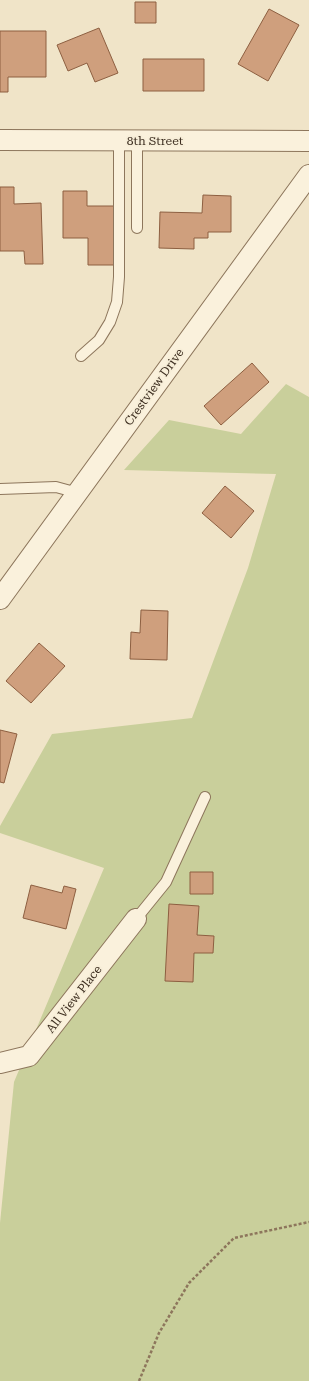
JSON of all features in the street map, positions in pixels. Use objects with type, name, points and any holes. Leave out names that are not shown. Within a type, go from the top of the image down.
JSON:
[{"type":"street","name":"8th Street","points":[[0,140],[309,141]]},
{"type":"street","name":"Crestview Drive","points":[[0,599],[309,175]]},
{"type":"street","name":"All View Place","points":[[0,1062],[30,1056],[136,919]]},
{"type":"lane","points":[[128,140],[137,228]]},
{"type":"lane","points":[[81,356],[99,340],[110,322],[116,302],[128,140]]},
{"type":"lane","points":[[0,489],[56,487],[78,493]]},
{"type":"lane","points":[[136,919],[166,882],[205,797]]},
{"type":"path","points":[[139,1381],[159,1334],[189,1282],[234,1238],[309,1222]]},
{"type":"green space","points":[[286,384],[309,397],[309,1381],[0,1381],[0,1223],[14,1082],[104,868],[0,833],[0,826],[52,734],[192,718],[248,568],[276,474],[124,470],[169,420],[241,434]]},
{"type":"building","points":[[135,2],[156,2],[156,23],[135,23]]},
{"type":"building","points":[[269,9],[299,25],[268,81],[238,64]]},
{"type":"building","points":[[99,28],[118,73],[95,82],[87,63],[68,71],[57,45]]},
{"type":"building","points":[[0,31],[46,31],[46,77],[8,77],[8,92],[0,92]]},
{"type":"building","points":[[143,59],[204,59],[204,91],[143,91]]},
{"type":"building","points":[[0,187],[14,187],[14,204],[41,203],[43,264],[25,264],[24,251],[0,251]]},
{"type":"building","points":[[63,191],[87,191],[87,206],[115,206],[115,265],[88,265],[88,238],[63,238]]},
{"type":"building","points":[[203,195],[231,196],[231,232],[208,232],[208,238],[194,238],[194,249],[159,248],[160,212],[202,213]]},
{"type":"building","points":[[252,363],[269,382],[221,425],[204,406]]},
{"type":"building","points":[[225,486],[254,511],[231,538],[202,513]]},
{"type":"building","points":[[141,610],[168,611],[167,660],[130,659],[131,632],[140,633]]},
{"type":"building","points":[[39,643],[65,666],[31,703],[6,681]]},
{"type":"building","points":[[0,730],[17,734],[4,783],[0,782]]},
{"type":"building","points":[[190,872],[213,872],[213,894],[190,894]]},
{"type":"building","points":[[31,885],[62,893],[64,886],[76,889],[66,929],[23,918]]},
{"type":"building","points":[[169,904],[199,906],[197,935],[214,936],[213,953],[194,953],[193,982],[165,981]]}]
